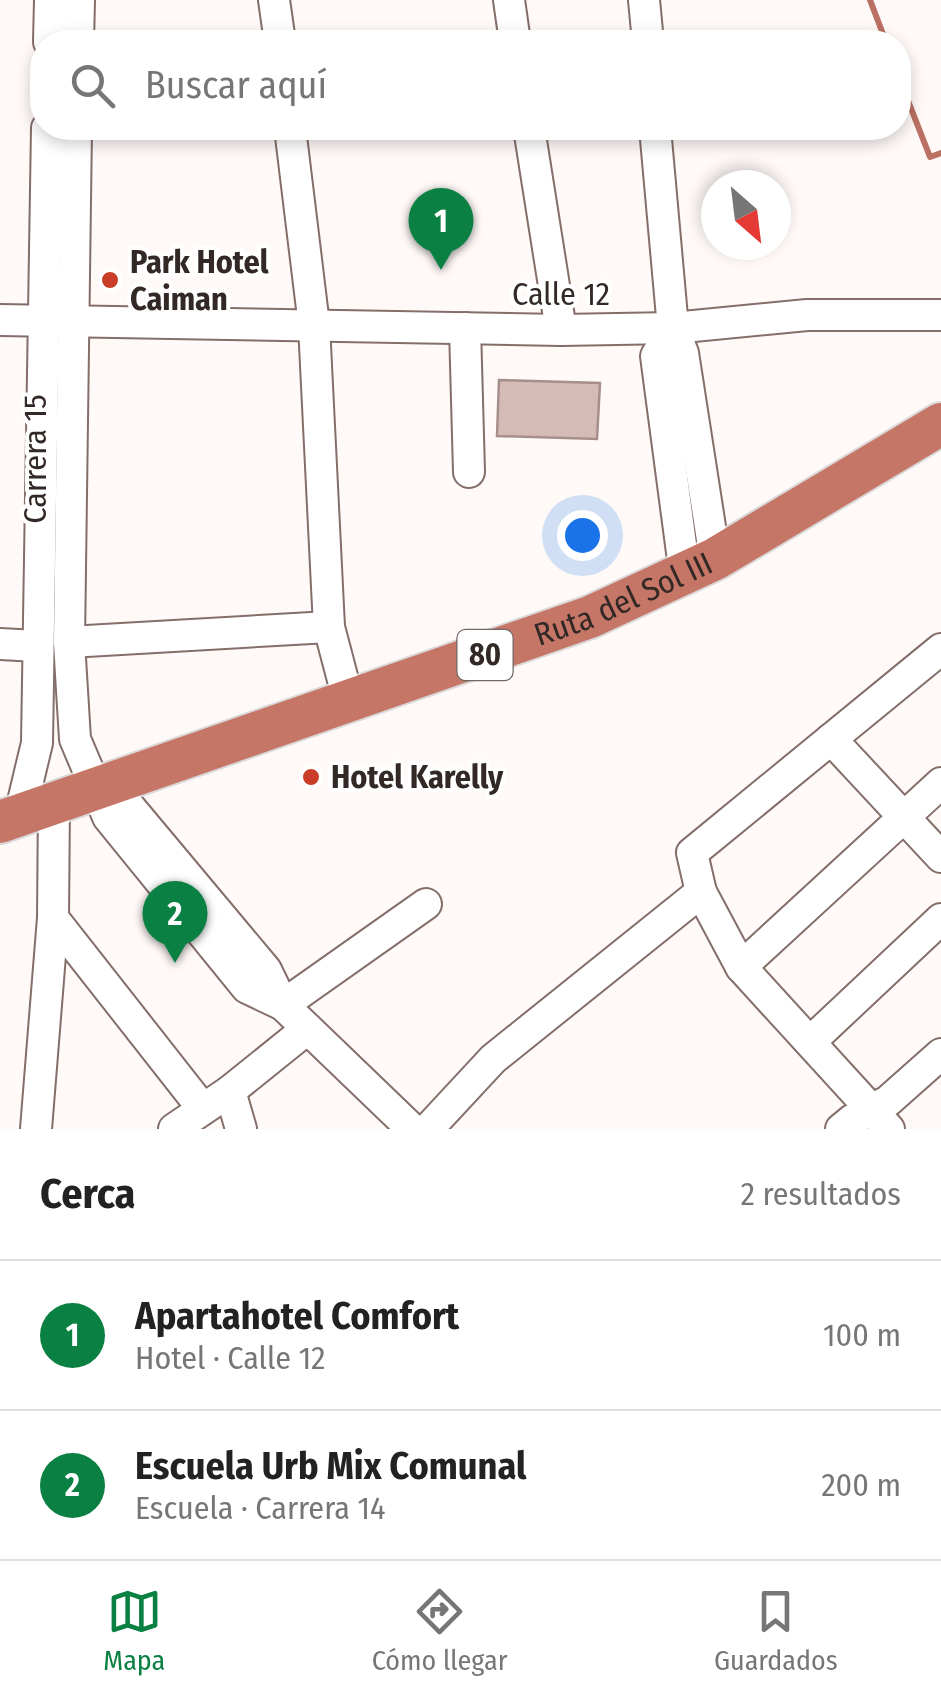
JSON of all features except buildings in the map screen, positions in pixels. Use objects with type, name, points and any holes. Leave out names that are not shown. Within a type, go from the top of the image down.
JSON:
[{"type":"highway","name":"Ruta del Sol III","points":[[25,812],[572,624],[700,567],[941,424]]},
{"type":"street","points":[[49,30],[50,0]]},
{"type":"street","points":[[78,30],[79,0]]},
{"type":"street","points":[[274,0],[278,30]]},
{"type":"street","points":[[508,0],[513,30]]},
{"type":"street","points":[[644,0],[647,30]]},
{"type":"street","name":"Carrera 15","points":[[48,140],[75,739],[108,818],[247,988],[283,1005],[412,1129]]},
{"type":"street","name":"Carrera 15","points":[[36,1129],[53,918],[25,812],[37,744],[37,646],[57,320],[75,140]]},
{"type":"street","points":[[291,140],[314,325],[329,627],[348,700]]},
{"type":"street","points":[[531,140],[561,330]]},
{"type":"street","points":[[657,140],[672,328],[656,356],[700,567]]},
{"type":"street","name":"Calle 12","points":[[0,320],[561,330],[672,328],[807,315],[941,315]]},
{"type":"street","points":[[465,328],[469,472]]},
{"type":"street","points":[[69,642],[329,627]]},
{"type":"street","points":[[0,644],[37,646]]},
{"type":"street","points":[[880,1119],[741,966],[702,892],[692,853],[941,648]]},
{"type":"street","points":[[831,740],[941,857]]},
{"type":"street","points":[[741,966],[941,784]]},
{"type":"street","points":[[428,1129],[492,1060],[702,892]]},
{"type":"street","points":[[283,1005],[426,904]]},
{"type":"street","points":[[53,918],[203,1110]]},
{"type":"street","points":[[810,1042],[941,919]]},
{"type":"street","points":[[174,1129],[230,1091],[306,1030]]},
{"type":"street","points":[[880,1119],[888,1101],[941,1054]]},
{"type":"street","points":[[230,1091],[241,1129]]},
{"type":"street","points":[[841,1129],[880,1119]]},
{"type":"waterway","points":[[870,0],[881,30]]},
{"type":"waterway","points":[[911,108],[930,157],[941,153]]},
{"type":"place","name":"Apartahotel Comfort","points":[[441,270]]},
{"type":"place","name":"Park Hotel Caiman","points":[[110,280]]},
{"type":"place","name":"Hotel Karelly","points":[[311,777]]},
{"type":"place","name":"Escuela Urb Mix Comunal","points":[[175,963]]}]
